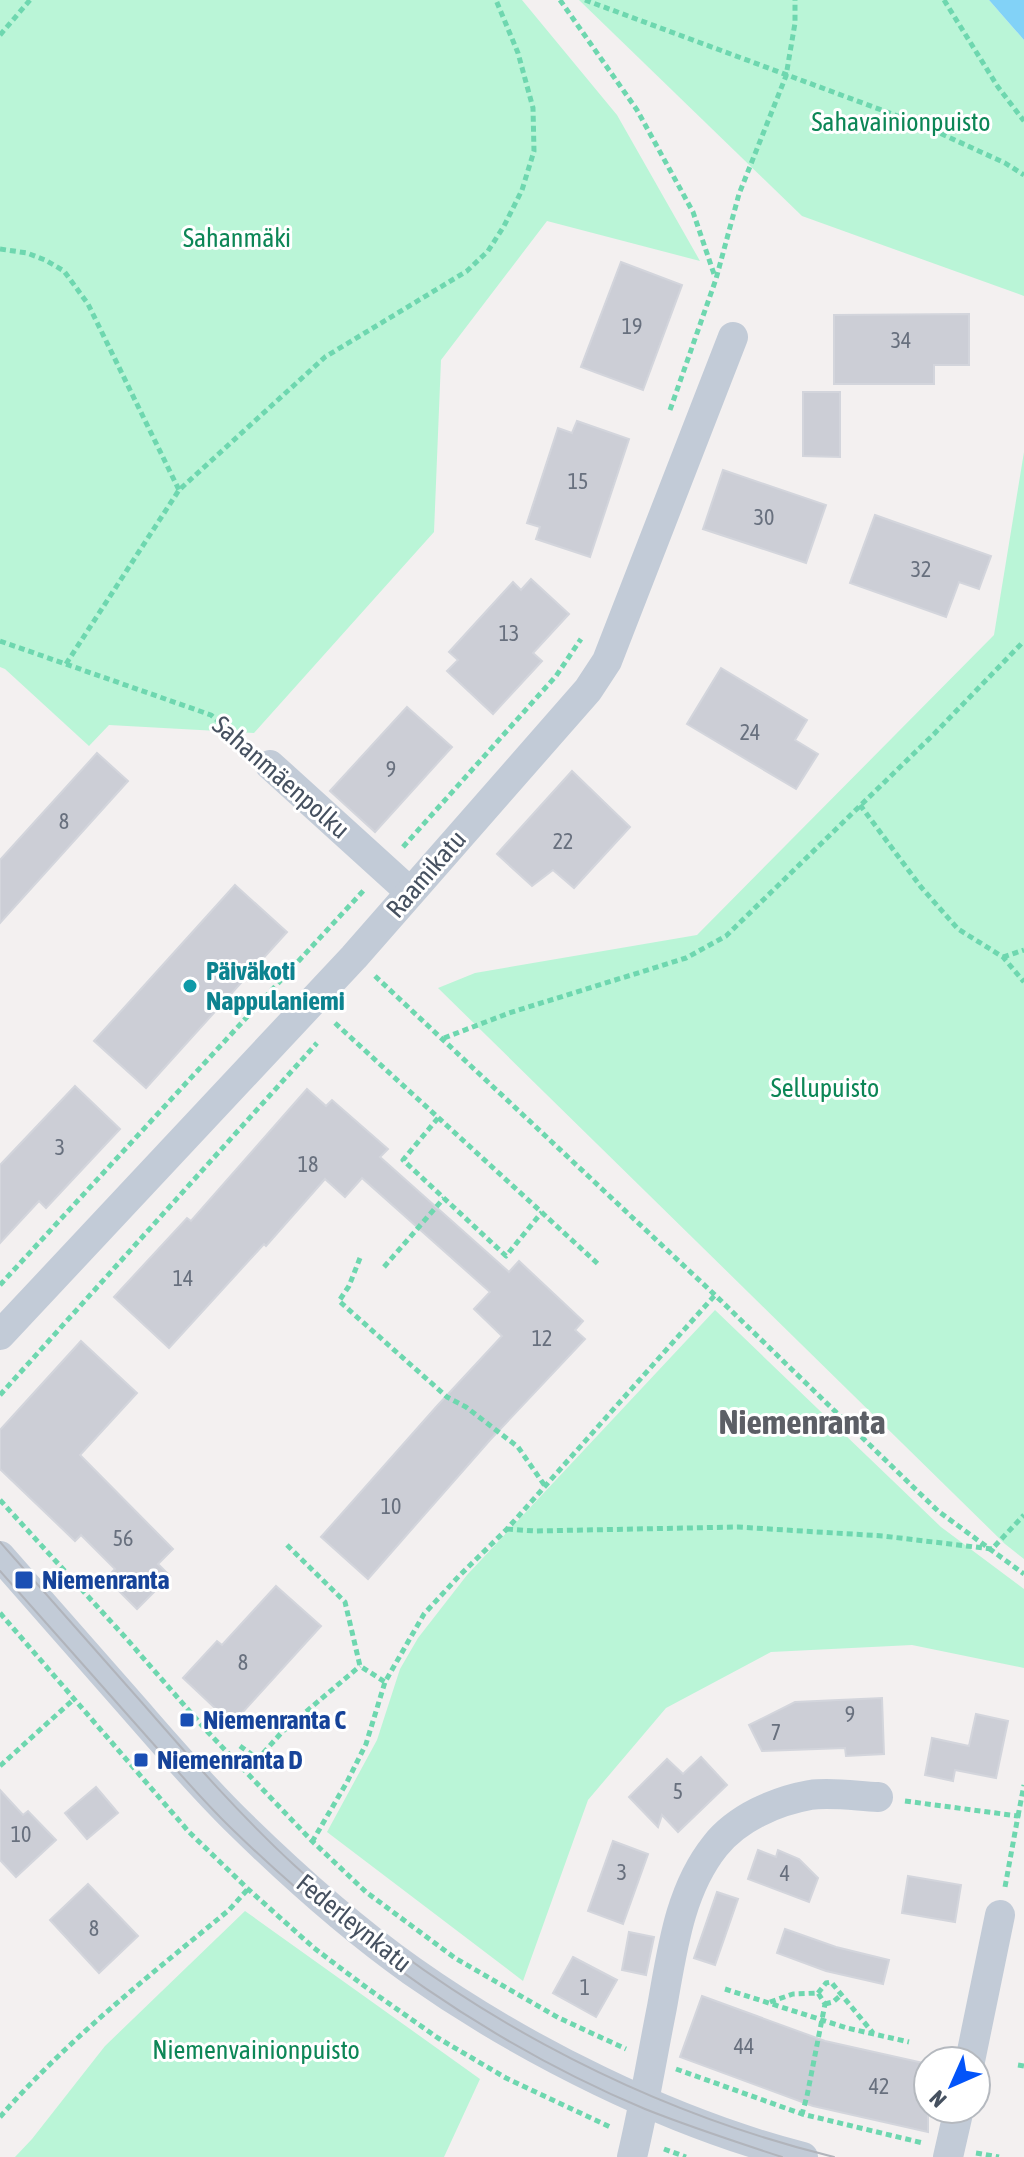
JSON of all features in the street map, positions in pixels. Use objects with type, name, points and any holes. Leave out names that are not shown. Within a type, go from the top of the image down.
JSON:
[{"type":"street","name":"Raamikatu","points":[[0,1335],[354,957],[588,690],[607,661],[733,337]]},
{"type":"street","name":"Sahanmäenpolku","points":[[270,765],[410,892]]},
{"type":"street","name":"Federleynkatu","points":[[0,1556],[236,1820],[331,1908],[412,1971],[485,2018],[644,2101],[718,2130],[803,2157]]},
{"type":"street","points":[[632,2157],[684,1899],[716,1844],[743,1820],[775,1805],[812,1795],[878,1797]]},
{"type":"street","points":[[973,2045],[1000,1915]]},
{"type":"street","points":[[949,2153],[955,2125]]},
{"type":"path","points":[[0,33],[30,0]]},
{"type":"path","points":[[66,664],[179,490],[325,357],[467,271],[488,251],[522,190],[534,151],[533,108],[518,53],[496,0]]},
{"type":"path","points":[[560,0],[637,110],[693,212],[716,279]]},
{"type":"path","points":[[585,0],[922,125],[1005,163],[1024,175]]},
{"type":"path","points":[[670,412],[716,279],[739,194],[786,76],[795,23],[795,0]]},
{"type":"path","points":[[944,0],[998,87],[1024,121]]},
{"type":"path","points":[[0,249],[27,253],[64,271],[88,304],[179,490]]},
{"type":"path","points":[[0,1285],[384,868],[556,676],[584,635]]},
{"type":"path","name":"Sahanmäenpolku","points":[[0,641],[211,715],[270,765]]},
{"type":"path","points":[[444,1038],[509,1013],[686,958],[726,936],[934,734],[1024,641]]},
{"type":"path","points":[[860,805],[921,887],[958,929],[1003,957],[1024,982]]},
{"type":"path","points":[[1003,957],[1024,950]]},
{"type":"path","points":[[366,988],[376,977],[715,1295],[938,1511],[1024,1574]]},
{"type":"path","points":[[335,1023],[598,1264]]},
{"type":"path","points":[[0,1395],[325,1035]]},
{"type":"path","points":[[438,1118],[403,1160],[506,1256],[542,1212]]},
{"type":"path","points":[[384,1267],[444,1198]]},
{"type":"path","points":[[360,1258],[349,1286],[339,1301],[447,1397],[466,1407],[518,1447],[545,1486]]},
{"type":"path","points":[[312,1841],[366,1744],[385,1682],[424,1614],[507,1529],[715,1295]]},
{"type":"path","points":[[0,1500],[205,1729],[312,1841],[366,1892],[455,1958],[559,2018],[652,2060],[802,2114],[949,2153],[999,2157]]},
{"type":"path","points":[[992,1549],[1024,1515]]},
{"type":"path","points":[[507,1529],[738,1527],[883,1536],[992,1549]]},
{"type":"path","points":[[287,1545],[345,1602],[360,1666],[385,1682]]},
{"type":"path","points":[[240,1746],[258,1759],[282,1732],[360,1666]]},
{"type":"path","points":[[0,1766],[74,1699]]},
{"type":"path","points":[[1000,1915],[1024,1785]]},
{"type":"path","points":[[878,1797],[1018,1816]]},
{"type":"path","points":[[0,2117],[81,2033],[229,1910],[248,1889]]},
{"type":"path","points":[[767,2002],[793,1994],[818,1993],[826,1983],[831,1982],[874,2034]]},
{"type":"path","points":[[725,1989],[823,2020],[909,2042]]},
{"type":"path","points":[[802,2114],[823,2020],[825,2004],[818,1993]]},
{"type":"path","points":[[825,2004],[841,1995]]},
{"type":"green space","name":"Sahanmäki","points":[[0,0],[522,0],[617,115],[700,261],[547,221],[441,360],[434,532],[254,733],[109,725],[89,746],[0,667]]},
{"type":"green space","name":"Sahavainionpuisto","points":[[579,0],[989,0],[1024,40],[1024,296],[802,216]]},
{"type":"green space","name":"Sellupuisto","points":[[1024,452],[1024,1559],[1005,1544],[438,988],[475,973],[697,935],[994,635]]},
{"type":"green space","points":[[715,1310],[941,1527],[1024,1589],[1024,1668],[912,1645],[771,1652],[666,1708],[588,1800],[523,1981],[327,1832],[377,1740],[400,1669],[418,1638],[467,1575]]},
{"type":"green space","name":"Niemenvainionpuisto","points":[[245,1911],[480,2079],[444,2157],[15,2157],[105,2046]]},
{"type":"water","points":[[989,0],[1024,0],[1024,40]]},
{"type":"building","points":[[621,262],[682,285],[643,390],[581,367]]},
{"type":"building","points":[[969,314],[969,365],[934,365],[934,384],[834,384],[834,315]]},
{"type":"building","points":[[803,392],[840,392],[840,457],[803,456]]},
{"type":"building","points":[[577,421],[629,439],[590,557],[536,539],[540,527],[527,523],[558,428],[572,433]]},
{"type":"building","points":[[723,470],[826,505],[806,563],[703,529]]},
{"type":"building","points":[[875,515],[991,556],[979,589],[959,582],[946,617],[850,583]]},
{"type":"building","points":[[531,579],[569,614],[533,653],[542,661],[493,714],[447,671],[458,660],[449,652],[513,582],[521,590]]},
{"type":"building","points":[[721,668],[807,720],[795,740],[818,754],[796,789],[687,724]]},
{"type":"building","points":[[407,707],[452,747],[375,832],[330,791]]},
{"type":"building","points":[[97,753],[128,781],[0,923],[0,860]]},
{"type":"building","points":[[572,771],[630,827],[574,888],[553,870],[532,886],[497,854]]},
{"type":"building","name":"Päiväkoti Nappulaniemi","points":[[235,885],[287,932],[146,1088],[94,1041]]},
{"type":"building","points":[[75,1086],[120,1129],[46,1208],[39,1201],[0,1243],[0,1165]]},
{"type":"building","points":[[307,1089],[326,1106],[332,1100],[388,1149],[380,1157],[509,1272],[519,1261],[583,1321],[575,1330],[585,1339],[490,1440],[368,1579],[321,1537],[502,1336],[474,1309],[490,1292],[362,1178],[345,1197],[325,1179],[169,1348],[114,1297],[187,1218],[191,1221]]},
{"type":"building","points":[[81,1341],[137,1393],[80,1455],[173,1549],[158,1564],[170,1576],[137,1609],[106,1578],[115,1569],[81,1535],[75,1541],[0,1469],[0,1430]]},
{"type":"building","points":[[276,1586],[321,1626],[232,1724],[183,1678],[217,1641],[222,1645]]},
{"type":"building","points":[[882,1698],[884,1754],[846,1756],[845,1748],[762,1751],[749,1725],[795,1702]]},
{"type":"building","points":[[976,1714],[1008,1721],[996,1778],[955,1770],[953,1781],[925,1775],[932,1738],[969,1746]]},
{"type":"building","points":[[701,1757],[727,1785],[678,1832],[662,1815],[658,1827],[629,1797],[667,1759],[683,1774]]},
{"type":"building","points":[[96,1787],[118,1813],[87,1839],[65,1813]]},
{"type":"building","points":[[0,1790],[23,1815],[28,1811],[56,1840],[16,1877],[0,1860]]},
{"type":"building","points":[[613,1841],[648,1854],[623,1924],[588,1911]]},
{"type":"building","points":[[758,1850],[776,1857],[778,1850],[799,1859],[818,1878],[809,1902],[748,1879]]},
{"type":"building","points":[[908,1876],[961,1885],[955,1922],[902,1913]]},
{"type":"building","points":[[88,1884],[138,1936],[99,1973],[50,1920]]},
{"type":"building","points":[[717,1892],[738,1899],[715,1965],[694,1958]]},
{"type":"building","points":[[785,1929],[836,1947],[889,1960],[883,1984],[826,1971],[777,1953]]},
{"type":"building","points":[[629,1932],[654,1937],[646,1975],[622,1970]]},
{"type":"building","points":[[573,1957],[617,1980],[596,2017],[553,1993]]},
{"type":"building","points":[[702,1996],[825,2041],[912,2060],[912,2125],[928,2125],[928,2132],[813,2106],[680,2057]]},
{"type":"tram line","points":[[0,1542],[254,1826],[351,1915],[413,1962],[545,2045],[614,2080],[759,2136],[834,2157]]},
{"type":"tram line","points":[[0,1571],[220,1817],[277,1871],[373,1951],[477,2022],[588,2083],[662,2116],[782,2157]]},
{"type":"place","name":"Päiväkoti Nappulaniemi","points":[[190,986]]},
{"type":"place","name":"Niemenranta","points":[[24,1580]]},
{"type":"place","name":"Niemenranta C","points":[[187,1720]]},
{"type":"place","name":"Niemenranta D","points":[[141,1760]]},
{"type":"district","name":"Niemenranta","points":[[802,1421]]}]
